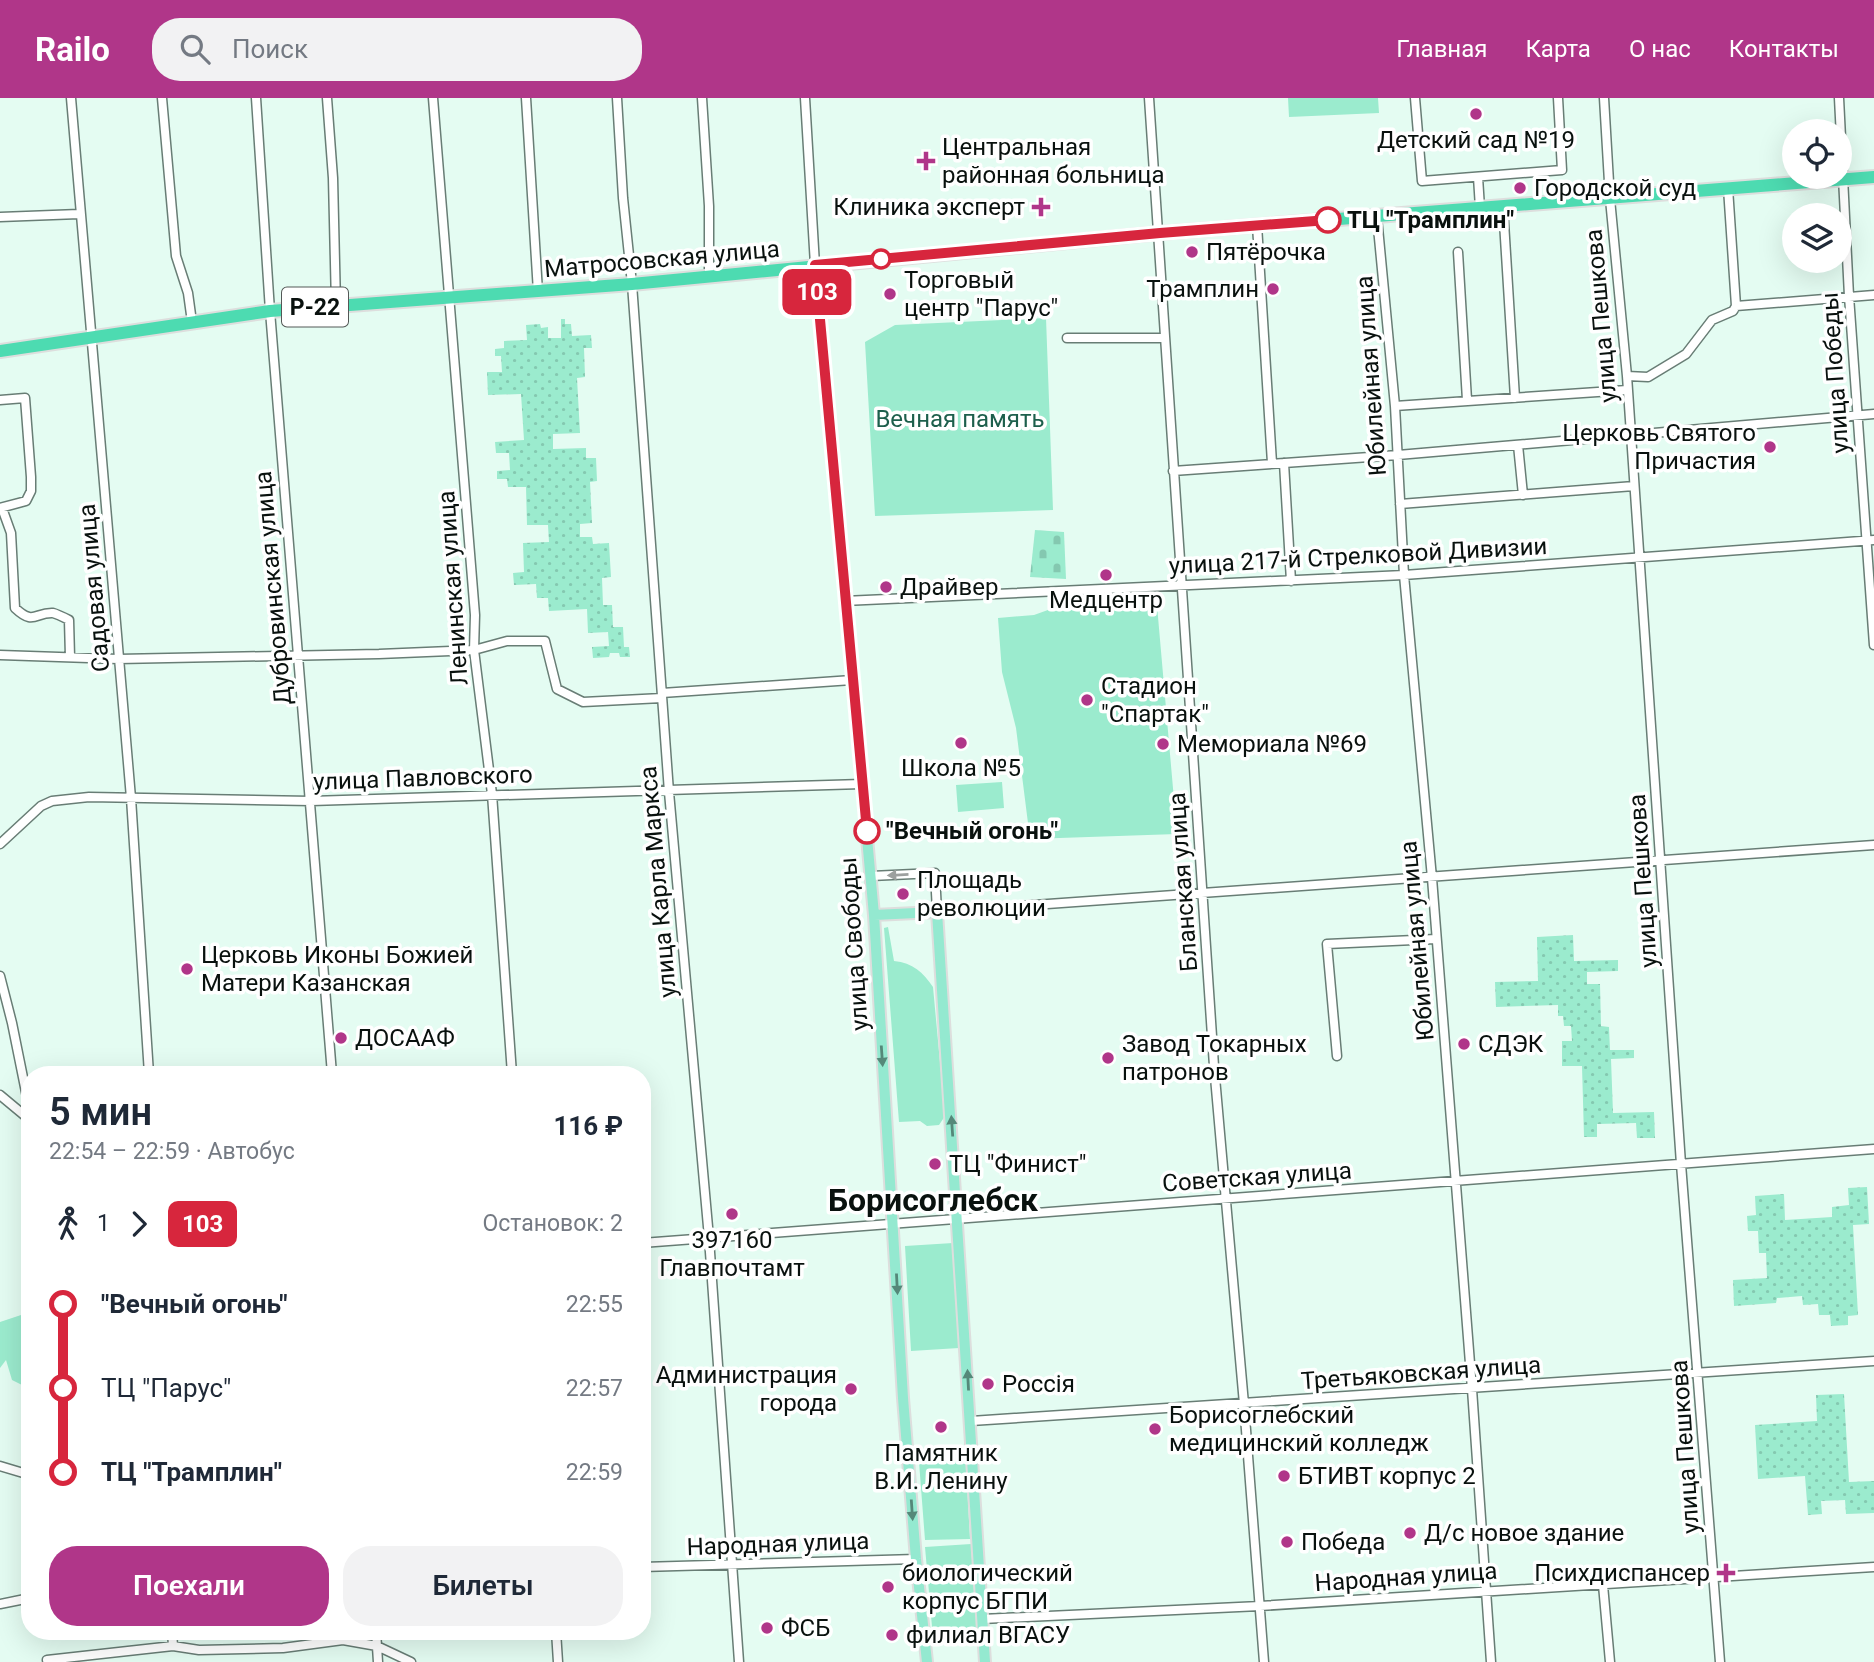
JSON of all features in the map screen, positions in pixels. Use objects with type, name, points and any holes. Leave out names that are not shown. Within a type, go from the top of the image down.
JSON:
[{"type":"highway","name":"Матросовская улица","points":[[1852,178],[1874,177]]},
{"type":"highway","name":"Матросовская улица","points":[[0,351],[270,311],[538,292],[1160,233],[1782,184]]},
{"type":"main road","name":"улица Свободы","points":[[815,265],[871,877],[916,1559],[927,1662]]},
{"type":"main road","points":[[874,915],[937,912],[985,1662]]},
{"type":"street","name":"Садовая улица","points":[[71,98],[131,799],[148,1066]]},
{"type":"street","points":[[162,98],[176,256],[188,293],[192,322]]},
{"type":"street","name":"Дубровинская улица","points":[[256,98],[270,311],[331,1066]]},
{"type":"street","points":[[327,98],[333,178],[336,305]]},
{"type":"street","name":"Ленинская улица","points":[[433,98],[475,615],[474,650],[492,794],[511,1066]]},
{"type":"street","points":[[526,98],[538,292]]},
{"type":"street","name":"улица Карла Маркса","points":[[617,98],[668,792],[709,1238],[740,1662]]},
{"type":"street","points":[[702,98],[709,206],[709,276]]},
{"type":"street","name":"улица Свободы","points":[[805,98],[815,265]]},
{"type":"street","name":"Бланская улица","points":[[1149,98],[1214,1066],[1264,1662]]},
{"type":"street","points":[[1415,98],[1422,181],[1562,170],[1558,98]]},
{"type":"street","name":"улица Пешкова","points":[[1604,98],[1610,199],[1627,376],[1681,1164],[1720,1662]]},
{"type":"street","name":"улица Победы","points":[[1839,98],[1840,119]]},
{"type":"street","points":[[1478,177],[1480,208]]},
{"type":"street","points":[[1627,376],[1648,377],[1686,354],[1712,320],[1733,311],[1736,306],[1728,188]]},
{"type":"street","name":"улица Победы","points":[[1844,189],[1857,415],[1871,540],[1874,645]]},
{"type":"street","points":[[1503,206],[1515,398]]},
{"type":"street","points":[[0,217],[79,214]]},
{"type":"street","name":"Юбилейная улица","points":[[1377,217],[1395,406],[1404,575],[1432,878],[1472,1389],[1490,1662]]},
{"type":"street","points":[[1257,225],[1272,463]]},
{"type":"street","points":[[1458,252],[1467,400]]},
{"type":"street","points":[[1736,306],[1874,295]]},
{"type":"street","points":[[1067,338],[1165,338]]},
{"type":"street","points":[[1395,406],[1628,390]]},
{"type":"street","points":[[0,400],[25,398],[31,477],[31,491],[26,501],[1,508],[10,533],[15,608],[23,616],[36,618],[52,613],[69,620],[70,657]]},
{"type":"street","points":[[1172,471],[1398,455],[1874,414]]},
{"type":"street","points":[[1518,445],[1522,495]]},
{"type":"street","points":[[1284,463],[1291,581]]},
{"type":"street","points":[[1401,504],[1634,486]]},
{"type":"street","name":"улица 217-й Стрелковой Дивизии","points":[[844,601],[1404,575],[1871,540]]},
{"type":"street","points":[[0,655],[118,659],[298,655],[474,650],[507,641],[545,641],[557,688],[583,702],[852,680]]},
{"type":"street","name":"улица Павловского","points":[[0,844],[33,811],[52,802],[89,797],[311,801],[862,785]]},
{"type":"street","points":[[871,877],[935,873],[937,912],[1874,845]]},
{"type":"street","points":[[1337,1056],[1327,944],[1436,939]]},
{"type":"street","points":[[0,976],[21,1068]]},
{"type":"street","points":[[0,1095],[21,1112]]},
{"type":"street","name":"Советская улица","points":[[651,1242],[1874,1149]]},
{"type":"street","name":"Третьяковская улица","points":[[971,1421],[1874,1361]]},
{"type":"street","points":[[0,1466],[21,1472]]},
{"type":"street","name":"Народная улица","points":[[651,1567],[916,1559]]},
{"type":"street","name":"Народная улица","points":[[982,1619],[1260,1606],[1874,1567]]},
{"type":"street","points":[[1603,1585],[1609,1662]]},
{"type":"street","points":[[0,1604],[21,1600]]},
{"type":"street","points":[[173,1640],[173,1647]]},
{"type":"street","points":[[47,1660],[173,1647],[199,1650],[283,1648],[343,1640],[377,1646],[411,1662]]},
{"type":"street","points":[[377,1640],[378,1662]]},
{"type":"street","points":[[557,1640],[558,1662]]},
{"type":"street","points":[[199,1650],[200,1662]]},
{"type":"green space","points":[[1288,98],[1378,98],[1379,113],[1289,117]]},
{"type":"green space","name":"Вечная память","points":[[1046,318],[1053,510],[875,516],[865,342],[895,325]]},
{"type":"green space","points":[[561,319],[565,319],[565,324],[571,324],[572,336],[591,335],[592,348],[584,348],[585,377],[577,378],[580,433],[553,434],[553,449],[586,448],[586,458],[596,458],[597,481],[590,482],[592,523],[580,524],[580,537],[592,537],[593,544],[609,543],[611,577],[602,578],[603,605],[612,605],[613,627],[623,627],[624,647],[629,647],[630,657],[610,653],[609,657],[593,658],[592,647],[609,646],[608,632],[588,633],[587,609],[549,611],[548,598],[537,598],[536,584],[514,585],[513,573],[524,572],[523,543],[549,542],[548,525],[527,525],[526,487],[508,487],[507,479],[497,479],[497,471],[510,470],[509,453],[496,453],[495,442],[524,440],[521,394],[488,395],[487,372],[502,372],[501,356],[495,356],[495,349],[504,348],[504,341],[527,340],[526,325],[540,324],[541,328],[548,327],[548,338],[561,338]]},
{"type":"green space","points":[[1035,530],[1064,532],[1066,579],[1030,577]]},
{"type":"green space","name":"Стадион \"Спартак\"","points":[[1156,594],[1177,834],[1030,839],[1016,728],[1002,672],[998,618],[1034,615],[1073,601]]},
{"type":"green space","points":[[1002,782],[1004,808],[958,812],[956,785]]},
{"type":"green space","points":[[888,927],[894,961],[917,969],[933,987],[945,1116],[939,1125],[927,1126],[920,1121],[899,1122],[884,928]]},
{"type":"green space","points":[[1573,935],[1574,961],[1618,960],[1618,971],[1587,972],[1587,984],[1600,984],[1601,1026],[1609,1027],[1610,1050],[1634,1050],[1634,1058],[1611,1059],[1613,1113],[1654,1112],[1655,1138],[1637,1138],[1636,1123],[1597,1124],[1597,1137],[1584,1137],[1582,1066],[1562,1066],[1562,1041],[1572,1041],[1571,1026],[1564,1026],[1563,1016],[1558,1016],[1558,1005],[1496,1007],[1495,982],[1538,981],[1537,937]]},
{"type":"green space","points":[[1867,1187],[1869,1224],[1853,1225],[1858,1315],[1848,1316],[1848,1325],[1831,1326],[1830,1315],[1819,1315],[1818,1304],[1803,1305],[1802,1296],[1777,1298],[1776,1303],[1734,1306],[1733,1280],[1767,1278],[1766,1253],[1759,1253],[1758,1231],[1748,1231],[1747,1216],[1756,1215],[1755,1196],[1784,1194],[1785,1220],[1832,1217],[1832,1207],[1849,1205],[1848,1188]]},
{"type":"green space","points":[[953,1243],[959,1348],[911,1351],[905,1246]]},
{"type":"green space","points":[[21,1315],[21,1384],[12,1380],[6,1360],[0,1368],[0,1322]]},
{"type":"green space","points":[[1844,1394],[1849,1482],[1874,1481],[1874,1513],[1846,1514],[1845,1500],[1821,1501],[1822,1514],[1808,1515],[1805,1476],[1758,1479],[1755,1425],[1817,1421],[1816,1395]]},
{"type":"green space","points":[[965,1448],[970,1539],[925,1540],[918,1449]]},
{"type":"green space","points":[[971,1544],[977,1635],[933,1638],[925,1547]]},
{"type":"bus line","name":"103","points":[[867,831],[815,265],[1328,220]]},
{"type":"place","name":"Детский сад №19","points":[[1476,114]]},
{"type":"place","name":"Центральная районная больница","points":[[926,161]]},
{"type":"place","name":"Городской суд","points":[[1520,188]]},
{"type":"place","name":"Клиника эксперт","points":[[1041,207]]},
{"type":"place","name":"ТЦ \"Трамплин\"","points":[[1328,220]]},
{"type":"place","name":"Пятёрочка","points":[[1192,252]]},
{"type":"place","name":"Трамплин","points":[[1273,289]]},
{"type":"place","name":"Торговый центр \"Парус\"","points":[[890,294]]},
{"type":"place","name":"Церковь Святого Причастия","points":[[1770,447]]},
{"type":"place","name":"Медцентр","points":[[1106,575]]},
{"type":"place","name":"Драйвер","points":[[886,587]]},
{"type":"place","name":"Стадион \"Спартак\"","points":[[1087,700]]},
{"type":"place","name":"Школа №5","points":[[961,743]]},
{"type":"place","name":"Мемориала №69","points":[[1163,744]]},
{"type":"place","name":"\"Вечный огонь\"","points":[[867,831]]},
{"type":"place","name":"Площадь революции","points":[[903,894]]},
{"type":"place","name":"Церковь Иконы Божией Матери Казанская","points":[[187,969]]},
{"type":"place","name":"ДОСААФ","points":[[341,1038]]},
{"type":"place","name":"СДЭК","points":[[1464,1044]]},
{"type":"place","name":"Завод Токарных патронов","points":[[1108,1058]]},
{"type":"place","name":"ТЦ \"Финист\"","points":[[935,1164]]},
{"type":"place","name":"397160 Главпочтамт","points":[[732,1214]]},
{"type":"place","name":"Россiя","points":[[988,1384]]},
{"type":"place","name":"Администрация города","points":[[851,1389]]},
{"type":"place","name":"Памятник В.И. Ленину","points":[[941,1427]]},
{"type":"place","name":"Борисоглебский медицинский колледж","points":[[1155,1429]]},
{"type":"place","name":"БТИВТ корпус 2","points":[[1284,1476]]},
{"type":"place","name":"Д/с новое здание","points":[[1410,1533]]},
{"type":"place","name":"Победа","points":[[1287,1542]]},
{"type":"place","name":"Психдиспансер","points":[[1726,1573]]},
{"type":"place","name":"биологический корпус БГПИ","points":[[888,1587]]},
{"type":"place","name":"ФСБ","points":[[767,1628]]},
{"type":"place","name":"филиал ВГАСУ","points":[[892,1635]]},
{"type":"district","name":"Борисоглебск","points":[[933,1200]]}]
